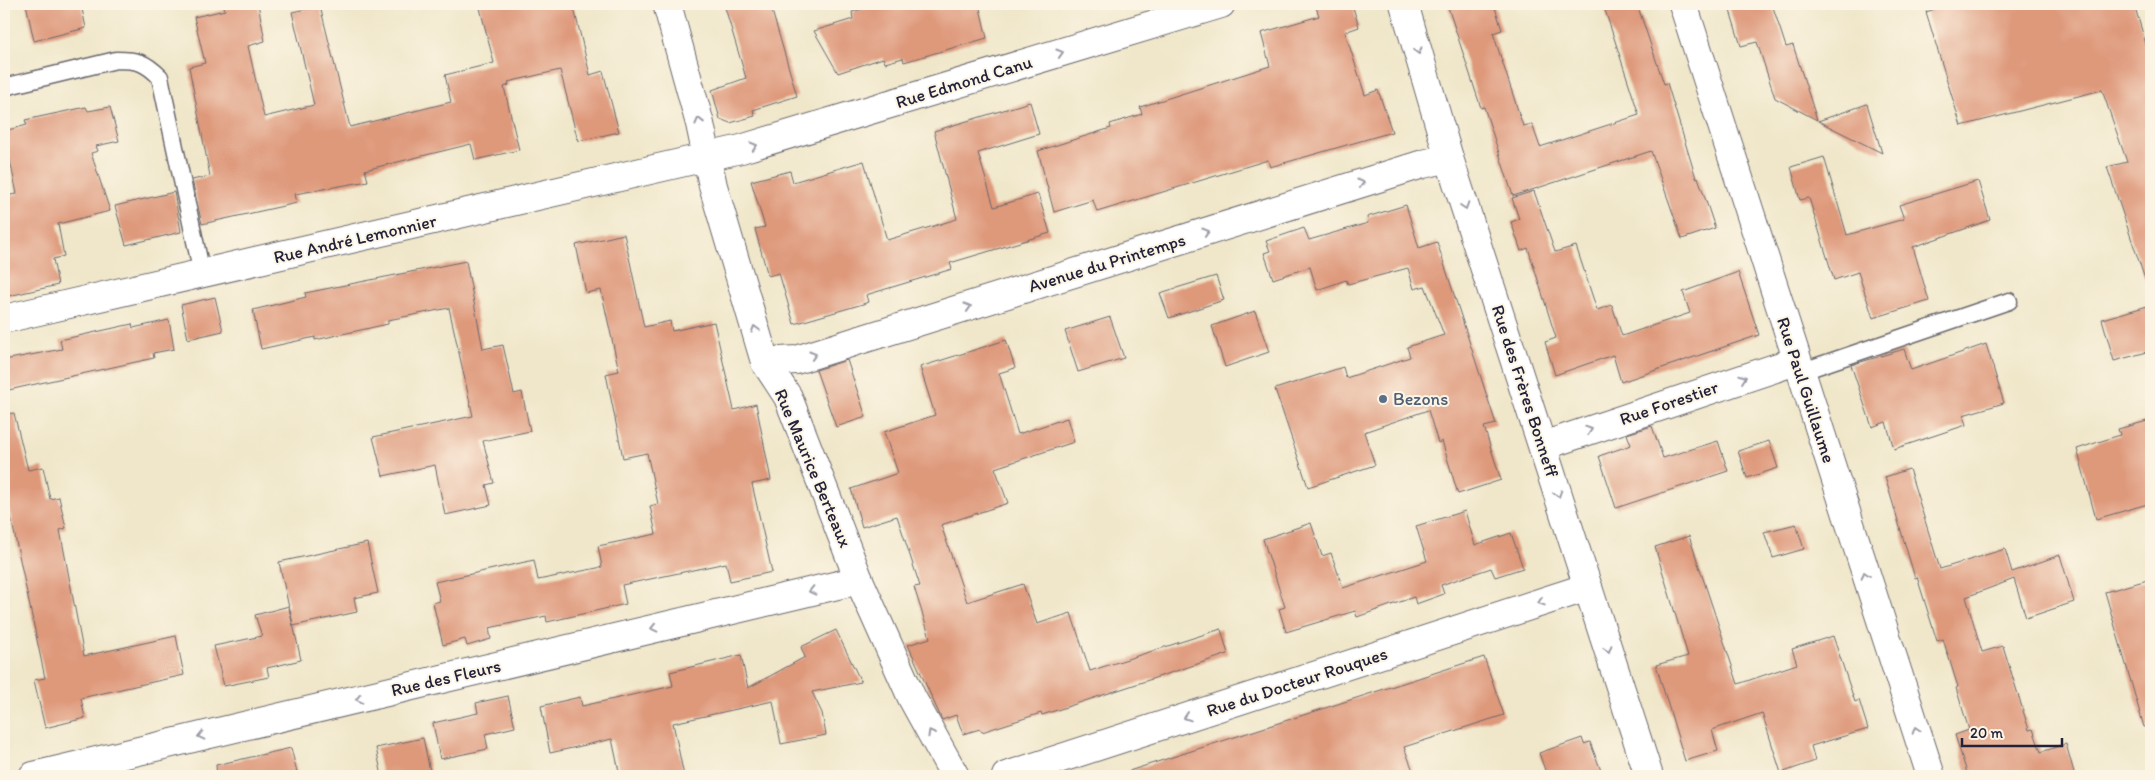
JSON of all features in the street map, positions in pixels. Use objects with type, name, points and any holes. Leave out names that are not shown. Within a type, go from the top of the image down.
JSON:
[{"type":"street","name":"Rue Maurice Berteaux","points":[[667,4],[700,124],[713,186],[765,362],[788,397],[859,580],[912,698],[955,776]]},
{"type":"street","name":"Rue Edmond Canu","points":[[707,157],[741,149],[1221,4]]},
{"type":"street","name":"Rue des Frères Bonneff","points":[[1404,4],[1449,158],[1649,776]]},
{"type":"street","name":"Rue Paul Guillaume","points":[[1683,4],[1931,776]]},
{"type":"street","name":"Rue André Lemonnier","points":[[4,319],[707,157]]},
{"type":"street","name":"Avenue du Printemps","points":[[765,362],[796,360],[1423,164],[1449,158]]},
{"type":"street","name":"Rue Forestier","points":[[1543,446],[1798,366]]},
{"type":"street","name":"Rue des Fleurs","points":[[33,776],[859,580]]},
{"type":"street","name":"Rue du Docteur Rouques","points":[[1006,776],[1588,587]]},
{"type":"lane","points":[[4,87],[116,60],[135,60],[149,66],[160,77],[202,274]]},
{"type":"lane","name":"Rue Forestier","points":[[1798,366],[2010,301]]},
{"type":"building","points":[[26,4],[81,4],[86,28],[34,41]]},
{"type":"building","points":[[223,4],[258,4],[265,41],[248,46],[264,117],[314,105],[292,12],[320,6],[350,127],[451,102],[445,75],[494,63],[479,4],[573,4],[590,75],[603,71],[619,132],[578,141],[560,70],[508,82],[509,85],[504,87],[519,150],[475,160],[471,144],[365,170],[368,181],[295,194],[297,203],[202,224],[192,180],[210,176],[189,67],[205,63],[194,17],[225,10]]},
{"type":"building","points":[[724,4],[770,4],[797,96],[753,110],[755,116],[730,123],[720,119],[712,90],[746,78]]},
{"type":"building","points":[[879,4],[979,4],[987,38],[904,62],[903,58],[885,63],[883,58],[838,73],[814,31],[853,19],[852,12]]},
{"type":"building","points":[[1315,4],[1352,4],[1359,27],[1345,32],[1365,95],[1378,90],[1392,132],[1270,167],[1268,160],[1097,212],[1093,200],[1054,212],[1038,151],[1111,128],[1110,124],[1142,114],[1140,107],[1270,66],[1261,33],[1319,16]]},
{"type":"building","points":[[1447,4],[1494,4],[1502,30],[1493,33],[1523,126],[1532,124],[1540,147],[1639,115],[1603,4],[1637,4],[1664,84],[1667,83],[1696,178],[1698,177],[1715,228],[1682,239],[1651,151],[1513,196],[1484,107],[1481,108]]},
{"type":"building","points":[[1728,4],[1772,4],[1786,47],[1793,45],[1817,120],[1775,98],[1757,42],[1741,46]]},
{"type":"building","points":[[1950,4],[2134,4],[2151,61],[2151,284],[2147,285],[2107,167],[2127,162],[2102,90],[1961,126],[1926,12]]},
{"type":"building","points":[[1030,102],[1039,134],[978,153],[994,207],[1038,194],[1050,233],[950,263],[952,269],[866,295],[868,302],[863,304],[794,324],[779,273],[768,276],[755,229],[765,227],[751,181],[790,171],[793,182],[864,161],[887,240],[957,219],[934,131]]},
{"type":"building","points":[[1867,104],[1882,153],[1818,121]]},
{"type":"building","points":[[86,107],[88,111],[110,107],[119,141],[96,146],[98,151],[91,153],[110,211],[58,224],[64,256],[53,259],[58,285],[4,297],[4,196],[17,194],[4,131],[27,125],[25,120]]},
{"type":"building","points":[[1824,157],[1847,235],[1904,219],[1899,205],[1978,181],[1990,220],[1913,247],[1929,301],[1873,318],[1858,272],[1834,280],[1809,198],[1800,200],[1791,167]]},
{"type":"building","points":[[1534,191],[1555,252],[1576,246],[1597,310],[1612,305],[1622,336],[1690,313],[1683,292],[1738,272],[1759,335],[1621,382],[1613,355],[1555,375],[1545,342],[1556,338],[1528,248],[1521,251],[1511,222],[1519,219],[1512,198]]},
{"type":"building","points":[[174,192],[181,232],[126,245],[115,206]]},
{"type":"building","points":[[1406,205],[1419,248],[1437,242],[1496,424],[1484,427],[1501,480],[1458,494],[1442,441],[1438,443],[1428,410],[1364,432],[1375,465],[1308,487],[1275,389],[1343,367],[1346,378],[1410,357],[1407,347],[1444,335],[1425,286],[1414,289],[1408,268],[1348,284],[1346,280],[1317,290],[1310,267],[1273,279],[1264,253],[1270,251],[1266,241],[1304,228],[1309,240],[1368,223],[1367,217]]},
{"type":"building","points":[[624,234],[644,327],[670,321],[672,331],[714,322],[734,410],[756,404],[771,480],[752,484],[772,572],[730,581],[726,563],[622,585],[626,604],[547,622],[546,616],[489,628],[491,639],[467,646],[465,639],[443,645],[433,603],[440,601],[435,582],[534,560],[538,580],[602,567],[598,546],[656,534],[650,506],[658,504],[647,453],[623,458],[606,374],[619,371],[601,290],[586,293],[576,245]]},
{"type":"building","points":[[466,261],[483,349],[503,345],[514,394],[522,392],[530,431],[483,441],[494,483],[486,485],[491,505],[445,515],[435,465],[383,476],[373,437],[473,416],[449,308],[388,320],[388,324],[315,340],[315,337],[261,349],[253,310],[306,297],[305,293]]},
{"type":"building","points":[[1216,276],[1224,300],[1169,318],[1160,293]]},
{"type":"building","points":[[215,297],[223,331],[188,339],[181,305]]},
{"type":"building","points":[[2151,305],[2151,351],[2114,361],[2102,319]]},
{"type":"building","points":[[1255,311],[1269,352],[1225,367],[1212,326]]},
{"type":"building","points":[[1110,317],[1124,358],[1078,372],[1065,331]]},
{"type":"building","points":[[169,320],[174,349],[153,353],[154,358],[4,391],[4,360],[62,349],[60,340],[132,324],[133,328]]},
{"type":"building","points":[[1006,340],[1015,368],[999,373],[1018,434],[1067,418],[1074,442],[995,468],[1008,503],[941,525],[967,602],[1023,584],[1037,624],[1071,613],[1090,671],[1221,629],[1228,654],[1042,715],[1041,713],[982,732],[980,729],[963,734],[956,715],[942,720],[908,645],[930,638],[914,587],[920,586],[897,516],[862,527],[851,489],[898,473],[884,432],[935,415],[920,367]]},
{"type":"building","points":[[1986,344],[2004,403],[1963,415],[1966,425],[1894,449],[1886,422],[1872,427],[1851,365],[1904,349],[1911,370]]},
{"type":"building","points":[[847,360],[866,417],[836,427],[816,370]]},
{"type":"building","points":[[14,413],[28,470],[43,467],[50,499],[59,497],[66,528],[60,530],[84,656],[176,636],[184,675],[81,698],[85,718],[45,728],[34,680],[45,678],[9,508],[4,509],[4,414]]},
{"type":"building","points":[[2151,420],[2151,503],[2096,519],[2077,449],[2120,435],[2118,429]]},
{"type":"building","points":[[1652,426],[1663,458],[1718,441],[1728,471],[1616,508],[1599,456],[1631,445],[1627,434]]},
{"type":"building","points":[[1769,441],[1778,468],[1747,478],[1738,451]]},
{"type":"building","points":[[1909,469],[1940,569],[2005,549],[2012,572],[2060,555],[2074,602],[2026,618],[2014,579],[1966,597],[1982,652],[2003,646],[2029,730],[2033,729],[2041,752],[2066,744],[2075,776],[1968,776],[1955,735],[1969,730],[1956,688],[1958,687],[1943,639],[1937,641],[1917,577],[1915,578],[1885,477]]},
{"type":"building","points":[[1465,511],[1475,545],[1511,533],[1523,568],[1495,577],[1491,568],[1441,585],[1444,594],[1416,604],[1414,597],[1357,617],[1355,611],[1286,632],[1279,609],[1285,607],[1263,539],[1311,523],[1322,556],[1331,553],[1343,588],[1427,561],[1416,526]]},
{"type":"building","points":[[1796,524],[1804,549],[1773,558],[1764,532]]},
{"type":"building","points":[[1689,536],[1738,684],[1797,664],[1792,649],[1833,636],[1855,702],[1859,700],[1868,729],[1811,746],[1815,761],[1781,773],[1762,713],[1712,730],[1718,751],[1685,761],[1656,665],[1688,656],[1655,547]]},
{"type":"building","points":[[367,543],[378,593],[354,598],[357,612],[293,626],[279,562]]},
{"type":"building","points":[[2151,579],[2151,726],[2144,727],[2105,592]]},
{"type":"building","points":[[289,606],[301,660],[267,668],[269,677],[224,686],[214,646],[262,636],[255,615]]},
{"type":"building","points":[[836,630],[861,682],[812,692],[822,713],[826,735],[781,744],[773,701],[673,723],[684,776],[620,776],[612,739],[550,753],[541,706],[580,697],[582,706],[673,686],[670,672],[741,655],[748,688],[805,657],[801,647]]},
{"type":"building","points":[[1484,657],[1504,715],[1404,747],[1415,776],[1130,776],[1129,771]]},
{"type":"building","points":[[508,696],[515,727],[485,734],[488,749],[440,759],[433,723],[478,713],[476,703]]},
{"type":"building","points":[[423,738],[431,776],[382,776],[376,748]]},
{"type":"building","points":[[1582,738],[1584,744],[1590,742],[1603,776],[1547,776],[1539,753]]},
{"type":"building","points":[[291,748],[298,776],[217,776],[216,765]]},
{"type":"place","name":"Bezons","points":[[1383,399]]}]
